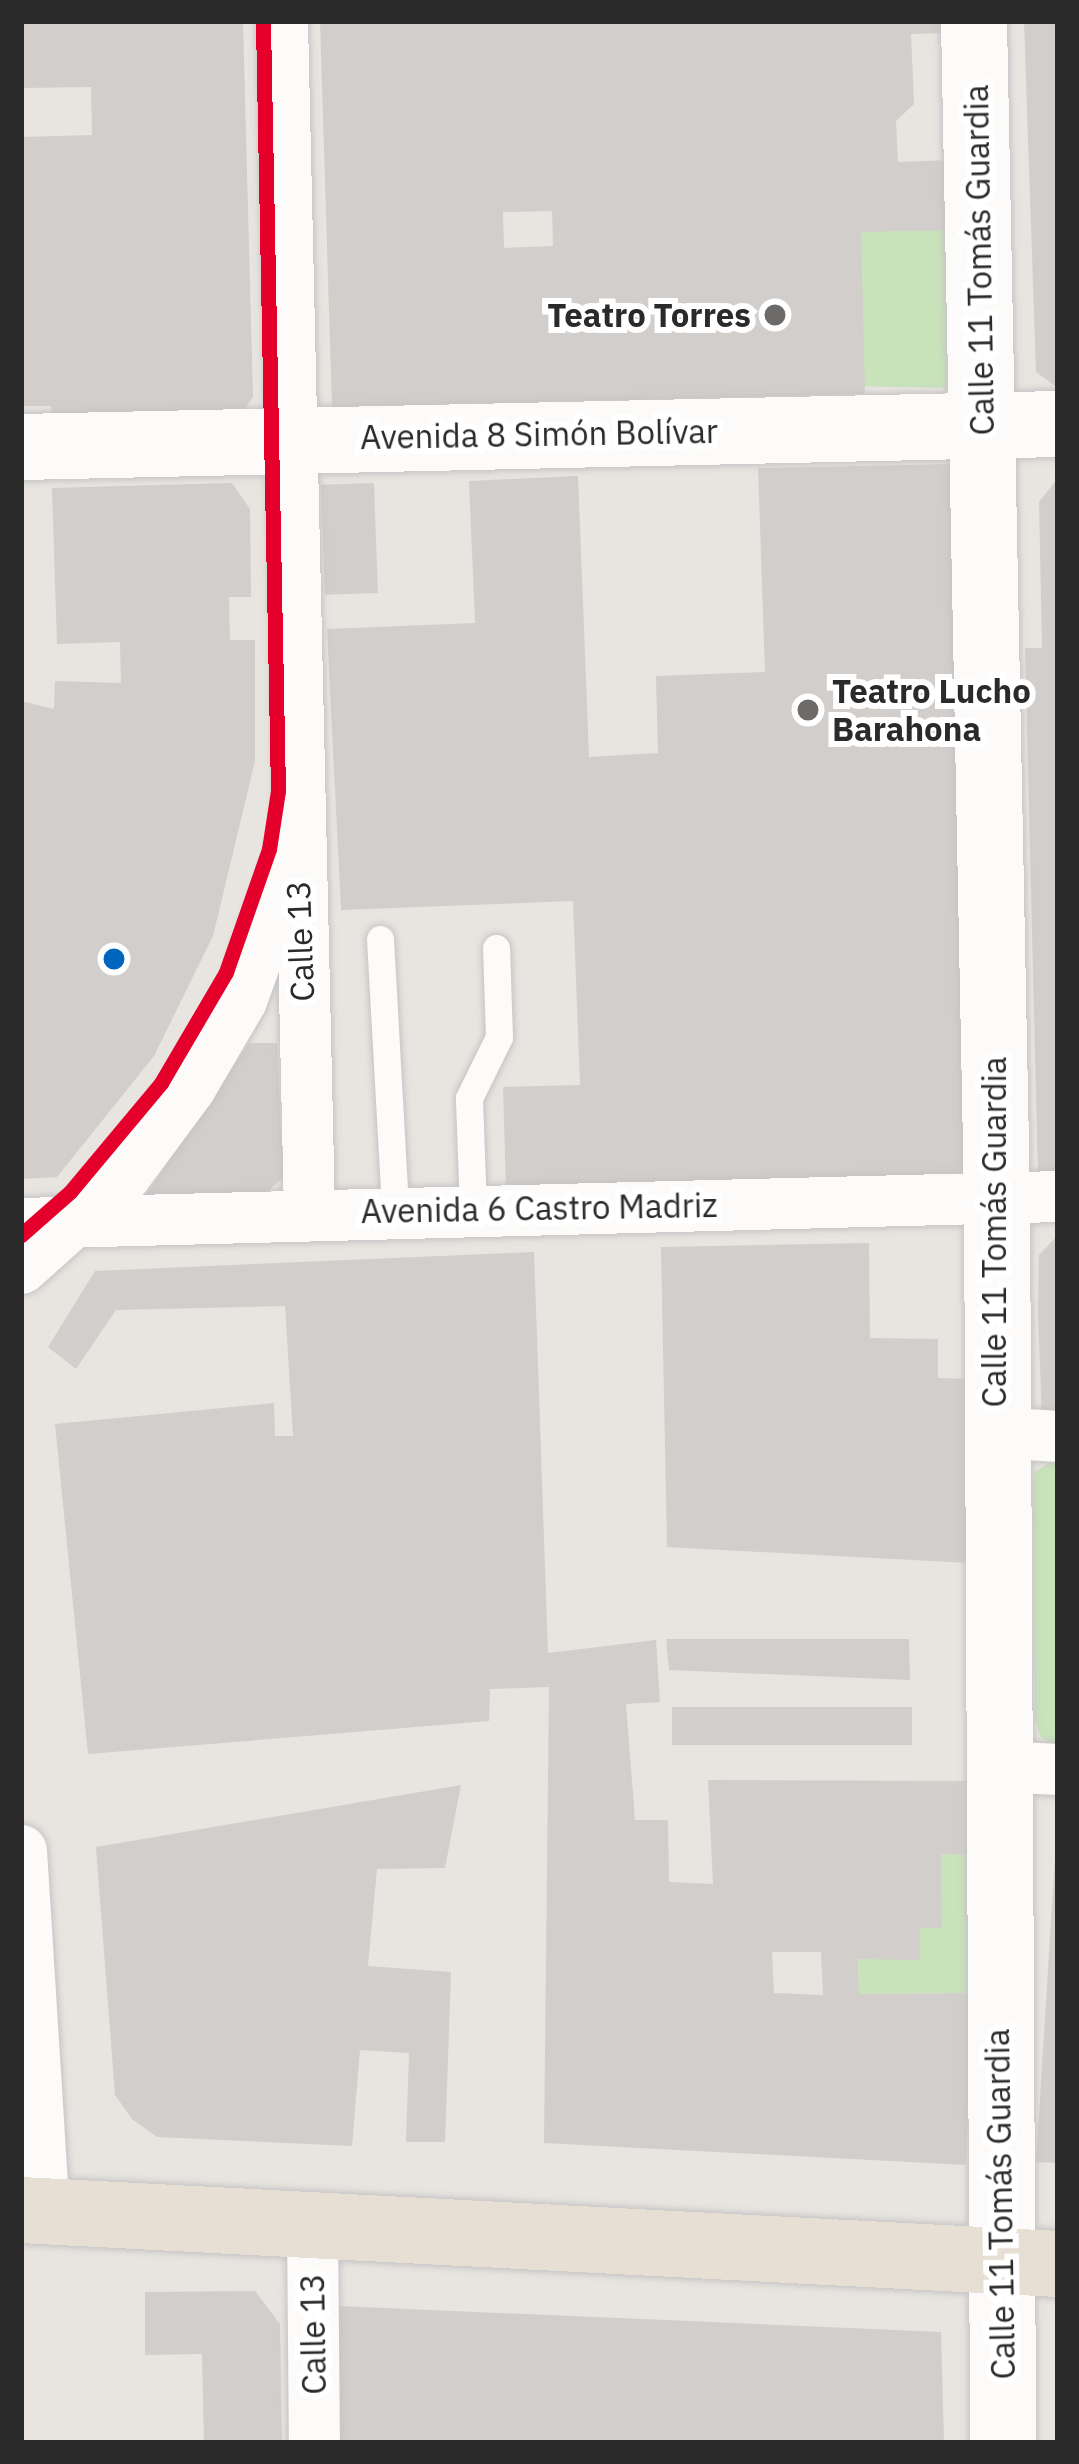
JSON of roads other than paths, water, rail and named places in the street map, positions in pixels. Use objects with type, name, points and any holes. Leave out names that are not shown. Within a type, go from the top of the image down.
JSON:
[{"type":"highway","points":[[32,2211],[1029,2262]]},
{"type":"street","name":"Calle 13","points":[[282,21],[309,1213]]},
{"type":"street","name":"Calle 11 Tomás Guardia","points":[[974,21],[984,424],[1027,1196],[993,1432],[1028,1768],[1029,2262],[1003,2443]]},
{"type":"street","name":"Avenida 8 Simón Bolívar","points":[[21,446],[1058,424]]},
{"type":"street","points":[[21,1268],[80,1221],[190,1087],[241,1000],[297,840]]},
{"type":"street","name":"Avenida 6 Castro Madriz","points":[[21,1223],[1027,1196]]},
{"type":"street","points":[[993,1432],[1058,1436]]},
{"type":"street","points":[[21,1850],[32,2211]]},
{"type":"street","name":"Calle 13","points":[[312,2224],[314,2443]]},
{"type":"lane","points":[[380,939],[395,1211]]},
{"type":"lane","points":[[472,1209],[469,1098],[499,1037],[496,948]]},
{"type":"place","name":"Teatro Torres","points":[[775,315]]},
{"type":"place","name":"Teatro Lucho Barahona","points":[[808,710]]}]
